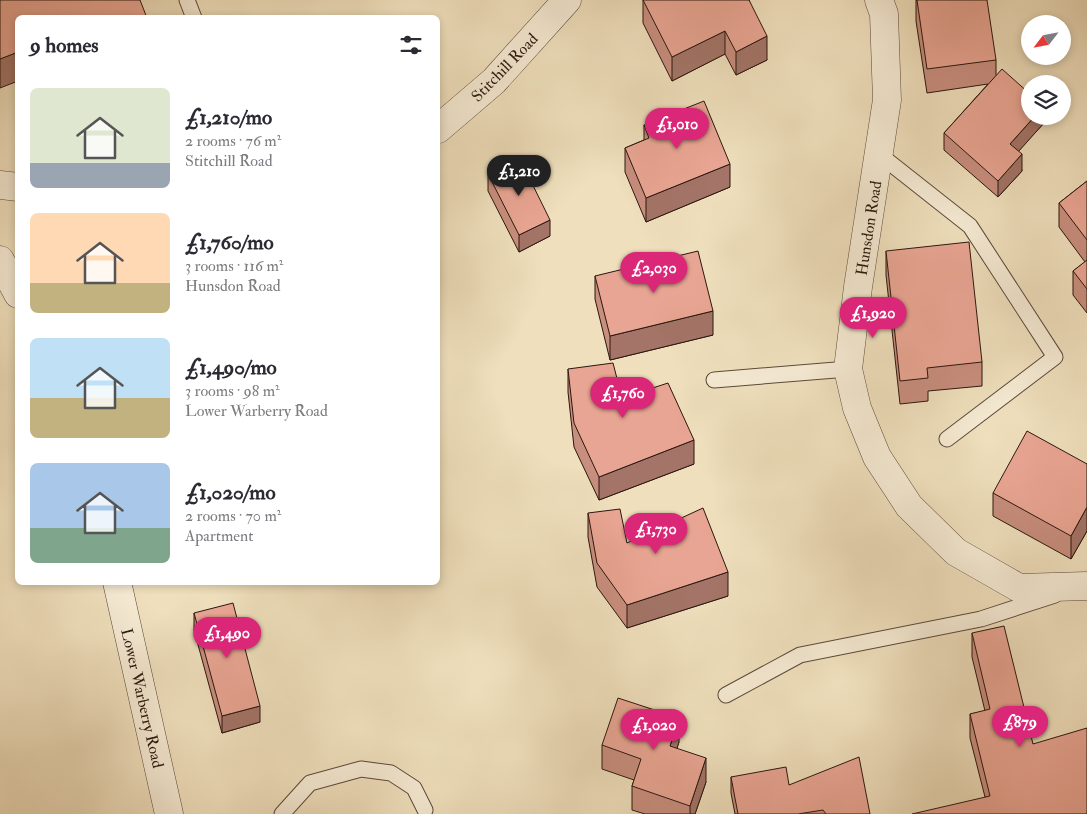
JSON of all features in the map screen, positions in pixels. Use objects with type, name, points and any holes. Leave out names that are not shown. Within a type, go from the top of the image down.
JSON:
[{"type":"street","name":"Stitchill Road","points":[[440,128],[494,81],[567,0]]},
{"type":"street","name":"Hunsdon Road","points":[[878,0],[884,14],[887,100],[880,155],[858,287],[848,369],[857,408],[876,457],[909,506],[956,552],[1019,588],[1085,586]]},
{"type":"street","points":[[0,185],[15,187]]},
{"type":"street","points":[[0,260],[15,288]]},
{"type":"street","name":"Lower Warberry Road","points":[[119,585],[169,814]]},
{"type":"lane","points":[[187,0],[193,15]]},
{"type":"lane","points":[[880,155],[970,226],[1055,357],[947,439]]},
{"type":"lane","points":[[714,380],[848,369]]},
{"type":"lane","points":[[726,695],[800,655],[981,619],[1085,586]]},
{"type":"lane","points":[[282,814],[310,783],[361,769],[391,773],[414,788],[425,810]]},
{"type":"building","points":[[0,0],[140,0],[146,15],[15,15],[15,53],[0,59]]},
{"type":"building","points":[[643,0],[749,0],[767,36],[736,52],[725,31],[672,57]]},
{"type":"building","points":[[917,0],[987,0],[996,60],[927,69]]},
{"type":"building","points":[[1002,69],[1021,86],[1021,125],[1027,125],[1010,144],[1022,154],[998,181],[944,133]]},
{"type":"building","points":[[704,101],[730,164],[646,198],[625,148],[649,138],[644,125]]},
{"type":"building","points":[[520,159],[550,220],[519,235],[488,174]]},
{"type":"building","points":[[1087,181],[1087,240],[1059,203]]},
{"type":"building","points":[[969,242],[982,362],[927,368],[928,378],[900,381],[886,251]]},
{"type":"building","points":[[698,251],[713,311],[610,336],[595,276]]},
{"type":"building","points":[[1087,260],[1087,289],[1073,271]]},
{"type":"building","points":[[613,363],[622,398],[668,383],[694,440],[599,477],[574,423],[568,369]]},
{"type":"building","points":[[1027,431],[1087,464],[1087,507],[1071,536],[993,493]]},
{"type":"building","points":[[703,508],[728,572],[627,605],[597,563],[588,513],[620,509],[627,543]]},
{"type":"building","points":[[233,603],[260,706],[222,716],[194,613]]},
{"type":"building","points":[[1004,626],[1033,744],[1087,728],[1087,814],[912,814],[990,796],[970,714],[990,709],[972,633]]},
{"type":"building","points":[[618,698],[679,718],[670,746],[706,758],[690,806],[632,786],[641,759],[602,745]]},
{"type":"building","points":[[859,757],[870,814],[826,814],[823,810],[798,814],[738,814],[731,777],[786,767],[789,785]]}]
